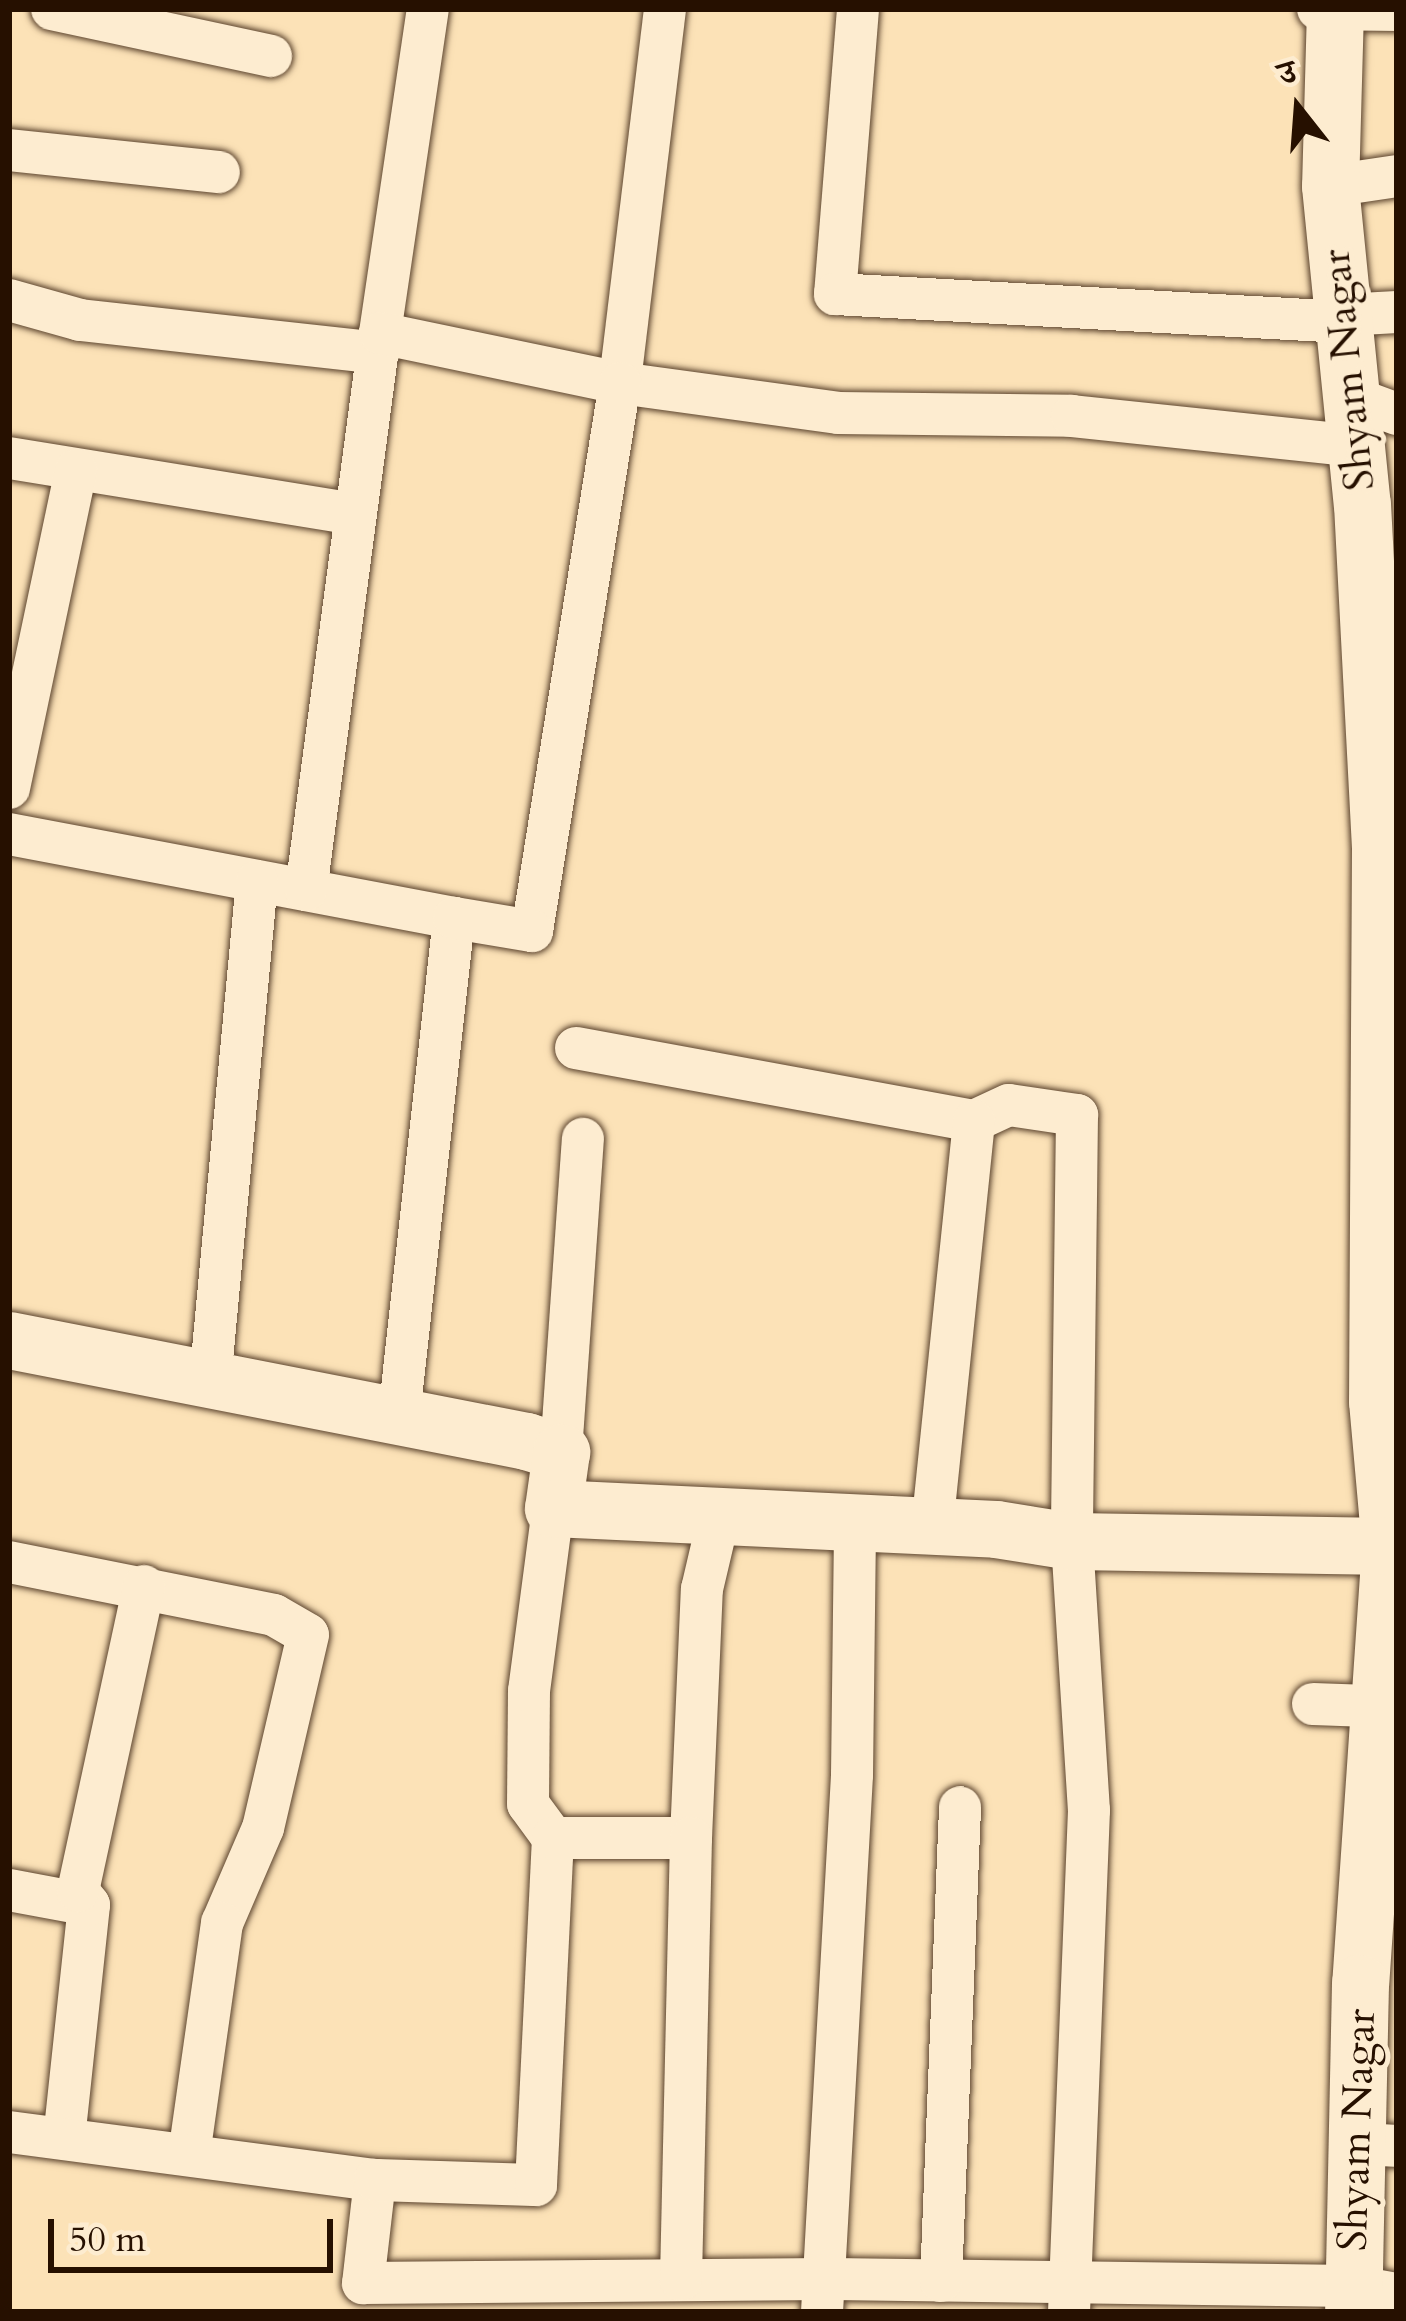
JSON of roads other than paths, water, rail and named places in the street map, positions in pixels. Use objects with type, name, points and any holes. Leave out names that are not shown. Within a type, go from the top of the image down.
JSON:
[{"type":"street","points":[[52,9],[271,56]]},
{"type":"street","points":[[306,890],[428,9]]},
{"type":"street","points":[[9,834],[532,931],[620,383],[665,9]]},
{"type":"street","points":[[858,9],[835,294],[1361,316]]},
{"type":"street","points":[[1329,10],[1397,10]]},
{"type":"street","name":"Shyam Nagar","points":[[1329,10],[1330,186],[1361,316],[1368,419],[1380,848],[1391,1706],[1360,1983],[1379,2145],[1367,2298]]},
{"type":"street","points":[[9,150],[219,172]]},
{"type":"street","points":[[1330,186],[1397,176]]},
{"type":"street","points":[[9,299],[80,320],[379,343],[838,413],[1368,419]]},
{"type":"street","points":[[9,458],[356,514]]},
{"type":"street","points":[[9,788],[76,470]]},
{"type":"street","points":[[210,1381],[257,881]]},
{"type":"street","points":[[399,1414],[454,918]]},
{"type":"street","points":[[577,1048],[974,1121],[1009,1105],[1078,1115],[1072,1541],[1089,1810],[1071,2297]]},
{"type":"street","points":[[932,1528],[974,1121]]},
{"type":"street","points":[[9,2132],[375,2180],[536,2185],[553,1838],[528,1804],[529,1691],[557,1480],[583,1138]]},
{"type":"street","points":[[9,1340],[399,1414],[557,1480],[718,1521],[932,1528],[1072,1541],[1390,1546]]},
{"type":"street","points":[[681,2280],[702,1589],[718,1521]]},
{"type":"street","points":[[823,2296],[852,1775],[855,1526]]},
{"type":"street","points":[[9,1562],[274,1615],[308,1635],[263,1828],[222,1923],[189,2156]]},
{"type":"street","points":[[64,2139],[89,1905],[78,1891],[144,1586]]},
{"type":"street","points":[[1313,1704],[1391,1706]]},
{"type":"street","points":[[940,2281],[960,1807]]},
{"type":"street","points":[[553,1838],[692,1838]]},
{"type":"street","points":[[9,1890],[89,1905]]},
{"type":"street","points":[[375,2180],[363,2283],[681,2280],[823,2296],[940,2281],[1071,2297],[1367,2298]]}]
